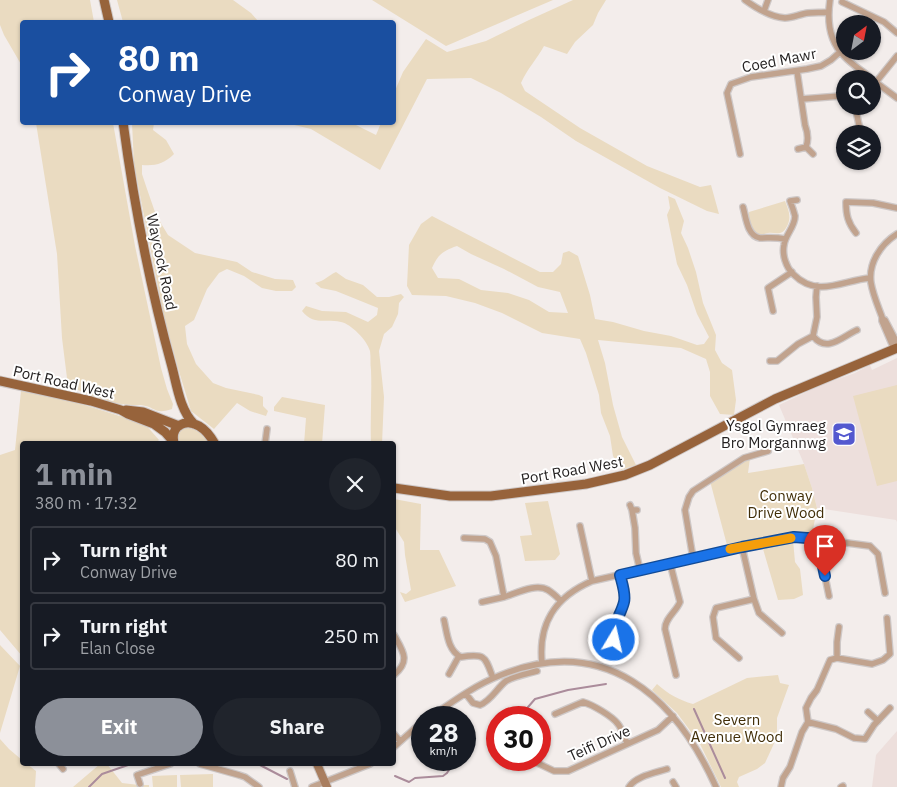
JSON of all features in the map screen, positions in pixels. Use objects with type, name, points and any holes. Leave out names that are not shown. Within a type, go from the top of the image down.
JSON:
[{"type":"main road","points":[[104,0],[109,20]]},
{"type":"main road","name":"Waycock Road","points":[[123,125],[138,218],[164,339],[182,404],[188,417],[194,424]]},
{"type":"main road","name":"Port Road West","points":[[396,488],[438,495],[480,497],[528,492],[612,479],[645,468],[770,402],[896,345]]},
{"type":"main road","name":"Port Road West","points":[[0,381],[90,400],[121,410],[151,422],[165,432],[173,441]]},
{"type":"main road","name":"Waycock Road","points":[[174,441],[174,433],[180,425],[182,404]]},
{"type":"main road","name":"Port Road West","points":[[121,410],[143,412],[180,425]]},
{"type":"main road","points":[[180,425],[185,423],[194,424],[203,428],[213,440]]},
{"type":"main road","points":[[318,766],[326,785]]},
{"type":"street","points":[[745,0],[778,17],[785,18],[807,13],[828,12]]},
{"type":"street","points":[[764,11],[768,0]]},
{"type":"street","points":[[830,0],[828,12],[829,26],[836,44]]},
{"type":"street","points":[[842,2],[884,22],[897,33]]},
{"type":"street","name":"Coed Mawr","points":[[740,154],[727,92],[731,84],[751,77],[821,66],[836,56]]},
{"type":"street","points":[[881,72],[897,56]]},
{"type":"street","points":[[848,60],[860,70]]},
{"type":"street","points":[[798,71],[805,125],[808,132],[806,147]]},
{"type":"street","points":[[881,86],[897,98]]},
{"type":"street","points":[[802,100],[836,96]]},
{"type":"street","points":[[798,149],[806,147]]},
{"type":"street","points":[[806,147],[812,154]]},
{"type":"street","points":[[797,200],[790,202],[795,216],[783,248],[784,256],[792,272],[801,281],[816,286],[829,287],[857,279],[870,278]]},
{"type":"street","points":[[856,233],[848,221],[846,202],[873,203],[897,208]]},
{"type":"street","points":[[743,207],[749,230],[753,235],[758,238],[775,237],[785,239]]},
{"type":"street","points":[[896,345],[882,321],[872,291],[870,278],[874,259],[889,239],[897,234]]},
{"type":"street","points":[[773,311],[768,288],[792,272]]},
{"type":"street","points":[[813,336],[817,317],[816,286]]},
{"type":"street","points":[[813,336],[816,340],[829,344],[837,342],[857,330]]},
{"type":"street","points":[[770,361],[777,361],[798,344],[813,336]]},
{"type":"street","points":[[265,441],[267,429]]},
{"type":"street","points":[[693,558],[685,510],[693,491],[744,458],[764,455]]},
{"type":"street","points":[[633,508],[636,528],[636,553],[640,570]]},
{"type":"street","points":[[580,526],[592,581]]},
{"type":"street","points":[[542,663],[543,632],[550,617],[561,601],[580,586],[592,581],[742,547],[794,537],[870,546],[878,554],[886,593]]},
{"type":"street","points":[[464,538],[485,539],[490,542],[496,556],[504,597]]},
{"type":"street","points":[[820,539],[821,557],[829,596]]},
{"type":"street","points":[[742,547],[754,599],[760,613],[782,633]]},
{"type":"street","points":[[670,563],[680,602],[667,619],[665,629],[676,675]]},
{"type":"street","points":[[614,640],[615,624],[624,602],[624,591],[620,575]]},
{"type":"street","points":[[482,602],[543,588],[550,591],[561,601]]},
{"type":"street","points":[[739,658],[716,638],[712,617],[716,608],[754,599]]},
{"type":"street","points":[[781,787],[802,732],[808,722],[806,708],[810,698],[817,690],[830,660],[837,658],[872,664],[883,660],[890,654],[887,618]]},
{"type":"street","points":[[444,620],[451,648],[462,657],[481,656],[486,660],[493,678]]},
{"type":"street","points":[[837,658],[839,627]]},
{"type":"street","points":[[396,639],[404,654],[402,667],[396,673]]},
{"type":"street","points":[[449,674],[459,656]]},
{"type":"street","points":[[448,706],[493,678],[512,670],[542,663],[564,662],[584,662],[603,667],[618,672],[645,689],[673,716],[697,749],[716,787]]},
{"type":"street","points":[[466,694],[473,703],[480,705],[507,681],[537,671]]},
{"type":"street","points":[[555,714],[583,702],[590,704],[620,725],[627,743]]},
{"type":"street","points":[[808,722],[836,729],[854,738],[865,738],[890,708]]},
{"type":"street","points":[[868,712],[878,721]]},
{"type":"street","name":"Teifi Drive","points":[[551,770],[568,771],[658,730],[673,716]]},
{"type":"street","points":[[396,744],[411,732]]},
{"type":"street","points":[[396,736],[400,741]]},
{"type":"street","points":[[60,766],[63,769]]},
{"type":"street","points":[[140,784],[137,775],[164,766]]},
{"type":"street","points":[[207,766],[245,777],[258,787]]},
{"type":"street","points":[[312,787],[326,785],[366,766]]},
{"type":"street","points":[[629,787],[643,777],[667,769]]},
{"type":"street","points":[[290,771],[295,787]]},
{"type":"shaded area","name":"Ysgol Gymraeg Bro Morgannwg","points":[[897,358],[897,522],[896,520],[817,508],[804,464],[779,405],[870,365],[872,370]]},
{"type":"shaded area","points":[[897,731],[897,787],[872,787],[876,755]]},
{"type":"green space","points":[[0,0],[90,0],[94,20],[20,20],[20,63],[0,25]]},
{"type":"green space","points":[[117,0],[233,0],[257,20],[122,20]]},
{"type":"green space","points":[[372,0],[553,0],[446,46]]},
{"type":"green space","points":[[573,0],[606,0],[593,25],[575,42],[567,54],[544,46],[521,83],[525,91],[580,128],[647,166],[700,187],[711,185],[719,214],[707,211],[660,188],[576,141],[501,93],[471,78],[427,79],[380,170],[311,129],[294,125],[356,125],[376,135],[380,125],[396,125],[396,88],[403,72],[426,39],[447,52],[486,41]]},
{"type":"green space","points":[[36,125],[113,125],[135,246],[161,368],[173,404],[172,409],[158,411],[141,405],[114,403],[68,386],[62,338],[57,254]]},
{"type":"green space","points":[[132,125],[154,125],[153,130],[166,140],[174,154],[159,164],[142,165],[142,174],[156,215],[168,235],[195,253],[237,262],[252,272],[275,279],[293,280],[296,287],[292,291],[276,291],[262,288],[244,276],[227,269],[219,273],[207,289],[194,320],[185,326],[187,344],[196,364],[213,383],[263,397],[263,406],[268,411],[266,416],[250,411],[237,403],[214,429],[191,411],[163,313],[134,164]]},
{"type":"green space","points":[[668,196],[675,199],[684,221],[681,233],[696,272],[703,303],[716,335],[715,350],[722,363],[732,370],[736,400],[734,415],[720,414],[710,396],[710,372],[706,359],[681,348],[598,340],[622,437],[636,465],[621,470],[613,456],[610,436],[601,413],[599,395],[580,339],[542,333],[502,313],[475,303],[446,296],[412,295],[407,286],[409,245],[421,224],[432,216],[540,272],[553,272],[561,264],[563,253],[569,251],[578,256],[595,319],[671,336],[697,345],[704,344],[709,337],[697,314],[677,264],[667,215],[670,208]],"holes":[[[457,246],[538,287],[560,292],[568,313],[549,312],[529,300],[508,293],[481,290],[459,279],[438,278],[432,268],[436,259],[441,254]]]},
{"type":"green space","points":[[785,201],[789,211],[789,218],[784,231],[760,235],[754,232],[749,222],[749,212]]},
{"type":"green space","points":[[336,272],[346,279],[363,285],[377,297],[401,294],[404,297],[399,303],[398,314],[392,327],[384,334],[379,351],[384,397],[382,441],[371,441],[370,351],[366,342],[354,329],[345,323],[315,320],[306,316],[302,311],[306,306],[322,311],[346,312],[368,322],[377,315],[378,308],[336,291],[321,288],[315,283]]},
{"type":"green space","points":[[897,385],[897,481],[877,486],[853,396]]},
{"type":"green space","points":[[21,391],[75,402],[145,424],[159,440],[20,441],[20,654],[0,630],[0,455],[15,450]]},
{"type":"green space","points":[[282,397],[325,405],[322,441],[304,441],[306,418],[274,411],[274,407]]},
{"type":"green space","points":[[187,426],[198,430],[208,441],[178,441],[178,433]]},
{"type":"green space","name":"Conway Drive Wood","points":[[750,458],[748,473],[804,464],[817,508],[812,535],[791,532],[727,545],[710,481]]},
{"type":"green space","points":[[396,499],[421,504],[420,550],[439,550],[456,586],[405,602],[400,592],[406,594],[411,590],[404,542],[396,529]]},
{"type":"green space","points":[[548,501],[560,554],[555,560],[525,561],[520,536],[532,535],[525,503]]},
{"type":"green space","points":[[793,540],[795,562],[800,569],[803,595],[794,599],[778,600],[763,549]]},
{"type":"green space","points":[[0,645],[20,666],[0,733]]},
{"type":"green space","name":"Severn Avenue Wood","points":[[778,675],[780,683],[789,685],[777,718],[777,737],[765,763],[739,777],[737,782],[739,787],[721,787],[700,744],[677,713],[652,690],[657,684],[683,701],[693,704],[747,678]]},
{"type":"green space","points":[[0,739],[20,758],[20,766],[30,766],[36,771],[35,787],[0,787]]},
{"type":"green space","points":[[98,766],[109,766],[122,783],[149,785],[149,787],[73,787]]},
{"type":"green space","points":[[213,774],[213,787],[181,787],[180,775]]},
{"type":"green space","points":[[177,775],[177,787],[153,787],[152,776]]},
{"type":"waterway","points":[[529,706],[535,699],[568,690],[606,684]]},
{"type":"waterway","points":[[694,709],[725,778]]},
{"type":"waterway","points":[[89,787],[102,774],[125,766]]},
{"type":"waterway","points":[[262,766],[287,779]]},
{"type":"waterway","points":[[395,776],[409,782],[415,778],[443,776],[448,771]]},
{"type":"slow traffic","points":[[730,549],[791,538]]},
{"type":"place","name":"Ysgol Gymraeg Bro Morgannwg","points":[[844,434]]},
{"type":"route","points":[[614,640],[615,624],[625,597],[620,575],[742,547],[802,537],[820,539],[825,576]]}]
